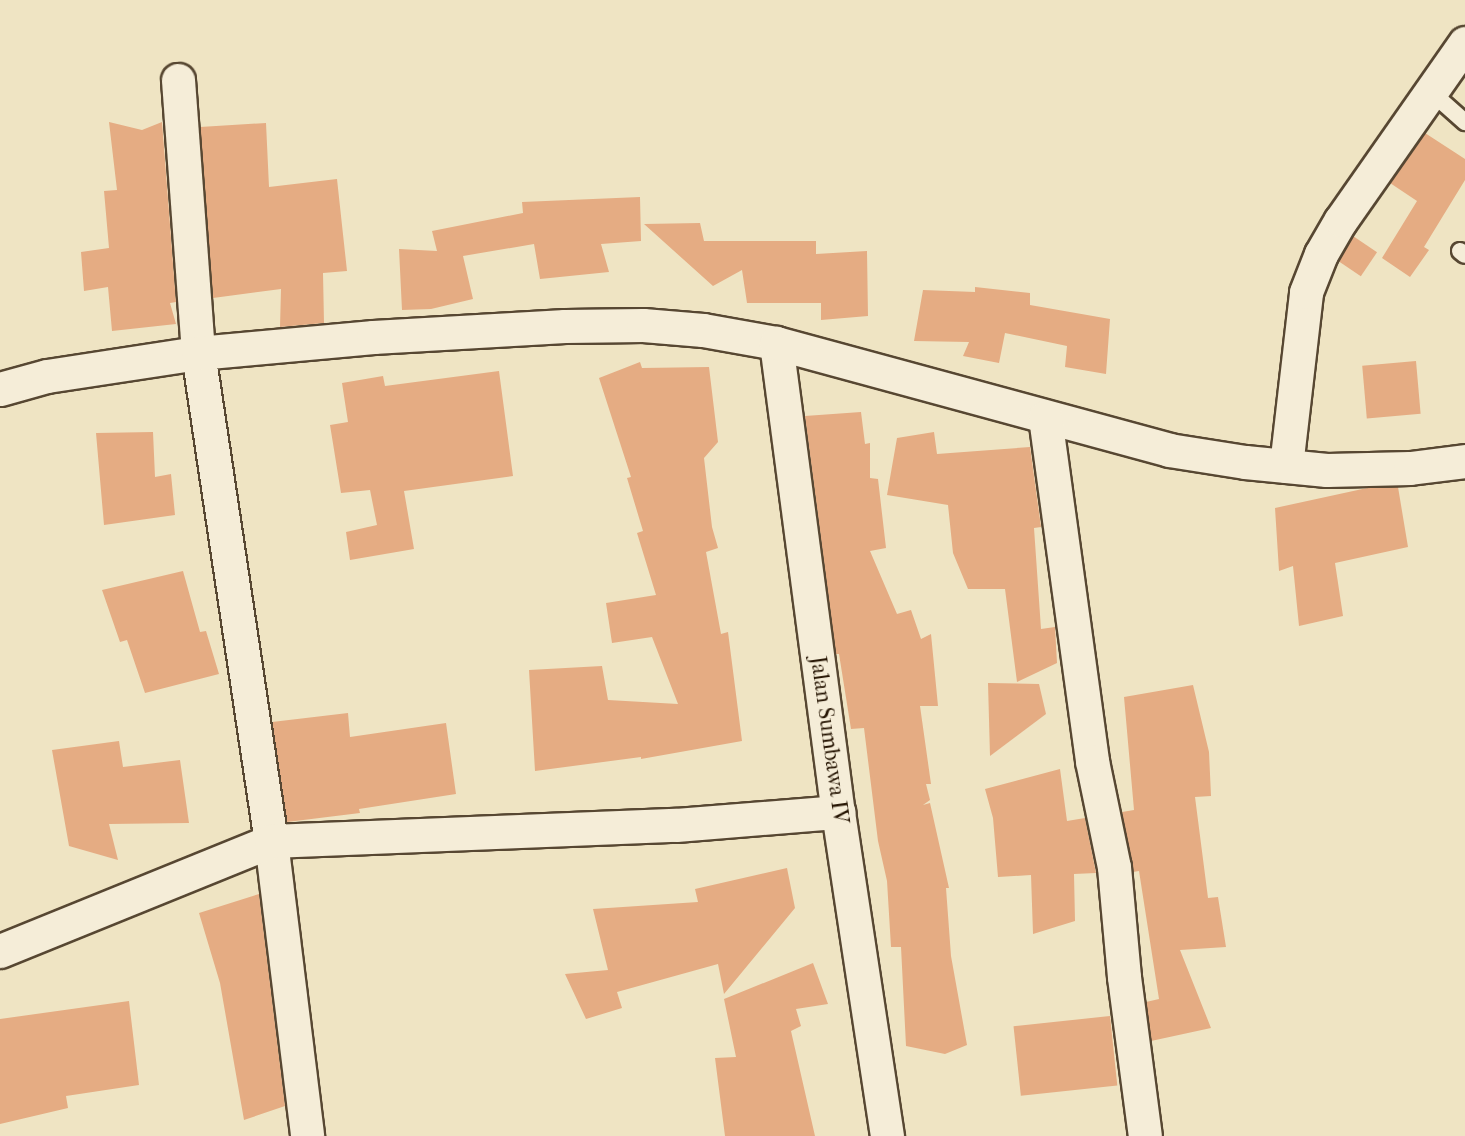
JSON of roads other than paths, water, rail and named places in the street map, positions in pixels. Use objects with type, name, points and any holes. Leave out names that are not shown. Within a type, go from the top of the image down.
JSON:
[{"type":"street","points":[[1286,466],[1306,292],[1322,254],[1341,220],[1465,43]]},
{"type":"street","points":[[178,80],[198,353],[271,841],[307,1136]]},
{"type":"street","points":[[0,389],[47,376],[198,353],[373,337],[565,326],[643,325],[703,330],[776,343],[1169,450],[1327,471],[1410,468],[1465,461]]},
{"type":"street","name":"Jalan Sumbawa IV","points":[[776,343],[838,812],[887,1136]]},
{"type":"street","points":[[1045,417],[1092,762],[1114,867],[1124,977],[1145,1136]]},
{"type":"street","points":[[0,951],[271,841],[676,825],[838,812]]},
{"type":"lane","points":[[1430,91],[1465,122]]}]
